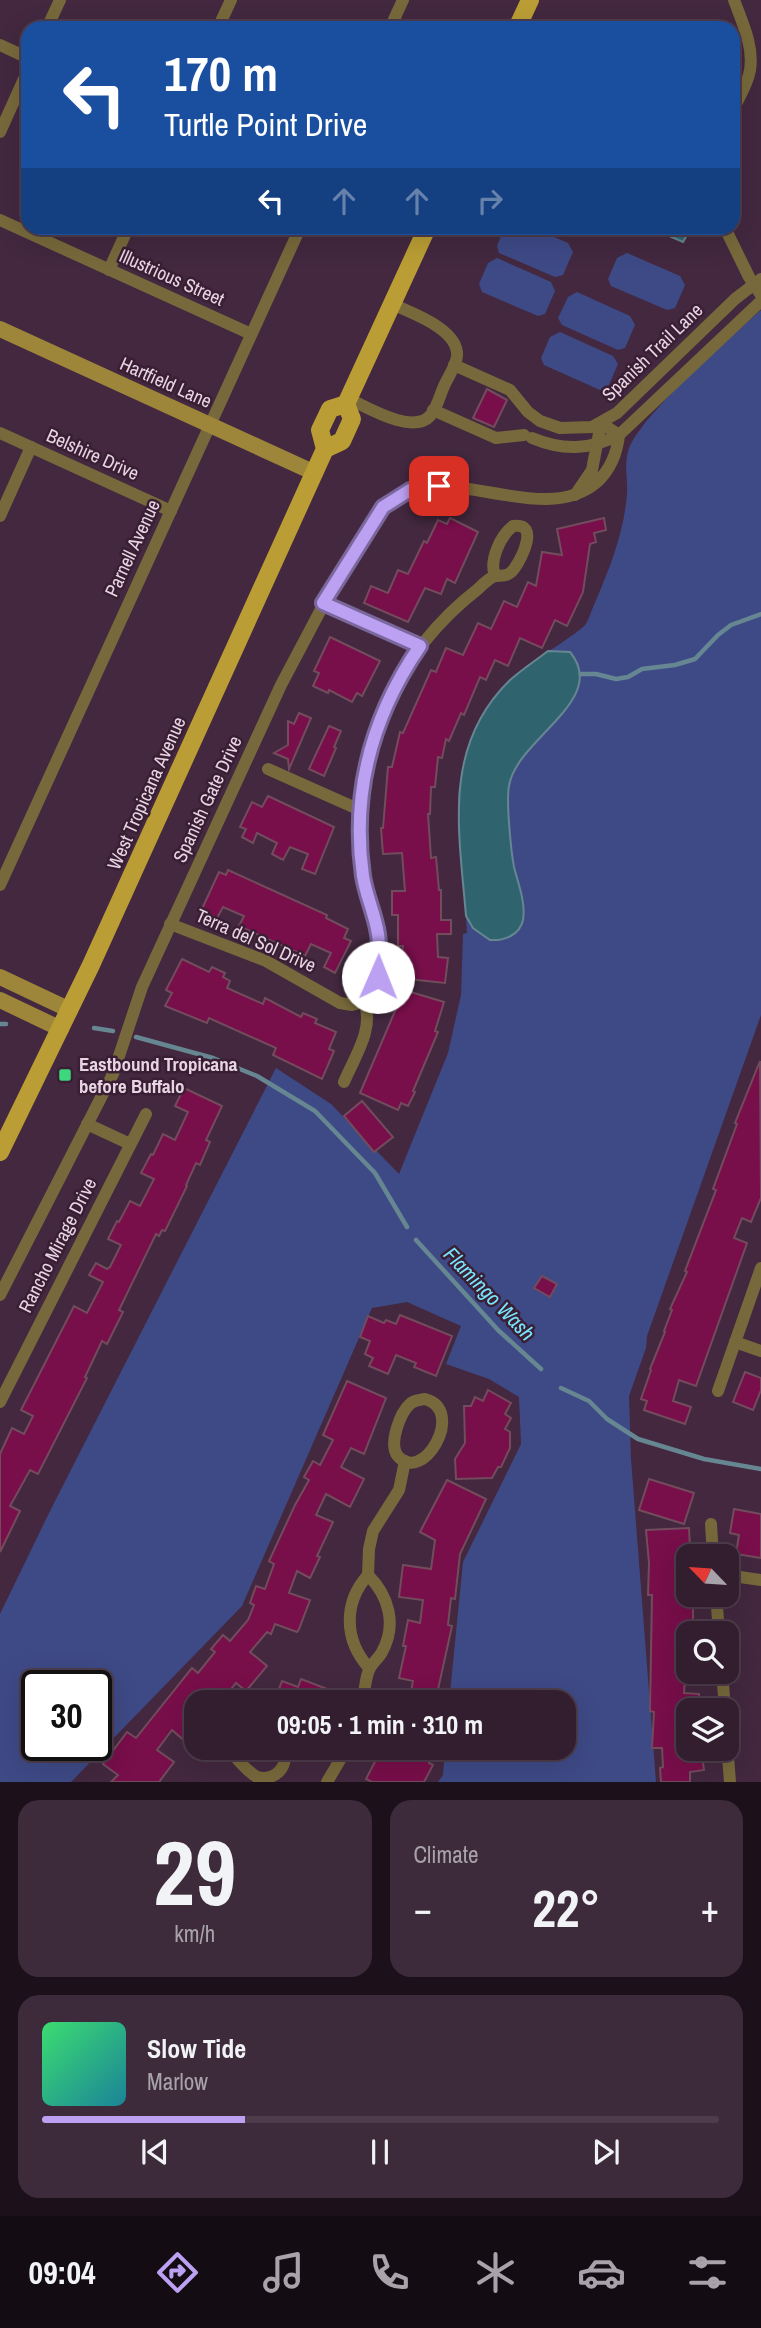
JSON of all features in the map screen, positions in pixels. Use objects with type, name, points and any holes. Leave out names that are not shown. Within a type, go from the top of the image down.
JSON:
[{"type":"main road","points":[[520,21],[530,0]]},
{"type":"main road","name":"West Tropicana Avenue","points":[[0,1152],[70,1010],[325,449],[342,441],[352,419],[347,401],[423,235]]},
{"type":"street","points":[[50,21],[60,0]]},
{"type":"street","points":[[221,21],[231,0]]},
{"type":"street","points":[[393,21],[403,0]]},
{"type":"street","points":[[734,0],[750,46],[751,61],[740,95]]},
{"type":"street","points":[[0,45],[21,55]]},
{"type":"street","points":[[0,132],[21,86]]},
{"type":"street","name":"Illustrious Street","points":[[0,220],[21,230]]},
{"type":"street","name":"Illustrious Street","points":[[32,235],[251,334]]},
{"type":"street","points":[[108,270],[125,235]]},
{"type":"street","name":"Parnell Avenue","points":[[0,885],[4,864],[297,235]]},
{"type":"street","points":[[729,235],[758,286]]},
{"type":"street","name":"Spanish Trail Lane","points":[[454,365],[510,390],[534,418],[550,426],[582,429],[601,423],[624,407],[736,299],[758,286]]},
{"type":"street","name":"Spanish Trail Lane","points":[[433,410],[496,438],[528,436],[557,447],[597,444],[619,435],[761,301]]},
{"type":"street","points":[[347,401],[388,418],[404,422],[421,421],[433,410],[454,365],[457,357],[455,345],[440,328],[392,304]]},
{"type":"street","name":"Hartfield Lane","points":[[0,330],[315,473]]},
{"type":"street","points":[[575,495],[592,470],[601,423],[619,435]]},
{"type":"street","name":"Belshire Drive","points":[[0,433],[170,511]]},
{"type":"street","name":"Spanish Gate Drive","points":[[0,1295],[113,1073],[142,987],[281,685],[323,603],[376,516],[391,500],[410,490],[439,486],[545,499],[575,495],[593,485],[607,471],[616,453],[619,435]]},
{"type":"street","points":[[0,516],[31,447]]},
{"type":"street","points":[[344,1082],[368,1024],[364,1002],[373,994],[377,983],[379,944],[363,873],[359,839],[365,771],[376,727],[395,685],[420,646],[450,612],[495,576]]},
{"type":"street","points":[[323,603],[420,646]]},
{"type":"street","points":[[268,769],[360,810]]},
{"type":"street","name":"Terra del Sol Drive","points":[[170,924],[266,961],[340,1003],[352,1005],[364,1002]]},
{"type":"street","points":[[0,977],[70,1010]]},
{"type":"street","points":[[0,1000],[61,1029]]},
{"type":"street","name":"Rancho Mirage Drive","points":[[0,1402],[146,1114]]},
{"type":"street","points":[[87,1124],[130,1144]]},
{"type":"street","points":[[718,1391],[761,1268]]},
{"type":"street","points":[[735,1342],[761,1351]]},
{"type":"street","points":[[425,1399],[431,1401],[440,1409],[443,1421],[432,1451],[418,1462],[405,1461],[396,1453],[393,1441],[405,1411],[413,1402],[425,1399]]},
{"type":"street","points":[[369,1668],[352,1641],[349,1620],[352,1600],[361,1582],[368,1575],[373,1531],[398,1490],[405,1461]]},
{"type":"street","points":[[711,1524],[712,1544]]},
{"type":"street","points":[[365,1690],[369,1668],[382,1652],[390,1622],[382,1591],[368,1575]]},
{"type":"street","points":[[739,1577],[761,1580]]},
{"type":"street","points":[[239,1760],[257,1776],[285,1777]]},
{"type":"street","points":[[327,1782],[340,1760]]},
{"type":"street","points":[[728,1761],[730,1782]]},
{"type":"shaded area","points":[[501,235],[549,235],[568,243],[573,252],[563,275],[555,277],[499,253],[497,246]]},
{"type":"shaded area","points":[[667,235],[687,235],[683,242]]},
{"type":"shaded area","points":[[627,253],[680,276],[685,285],[675,308],[667,310],[611,286],[608,279],[617,258]]},
{"type":"shaded area","points":[[497,258],[551,282],[555,291],[545,314],[538,316],[482,292],[479,284],[488,263]]},
{"type":"shaded area","points":[[577,292],[630,316],[635,325],[625,348],[618,350],[562,325],[558,318],[568,297]]},
{"type":"shaded area","points":[[761,310],[761,1015],[647,1336],[646,1348],[629,1396],[631,1459],[656,1782],[438,1782],[443,1775],[444,1760],[576,1760],[576,1690],[450,1690],[463,1562],[521,1444],[519,1397],[489,1379],[446,1364],[461,1326],[407,1302],[372,1308],[242,1606],[112,1740],[112,1670],[21,1670],[21,1761],[91,1761],[71,1782],[0,1782],[0,1614],[276,1068],[331,1104],[399,1174],[448,1053],[461,995],[463,934],[467,933],[458,796],[466,755],[473,736],[493,702],[520,672],[585,625],[619,537],[627,494],[628,452],[648,420],[708,357]]},
{"type":"shaded area","points":[[560,332],[613,356],[618,364],[608,387],[600,390],[544,365],[541,358],[550,337]]},
{"type":"shaded area","points":[[548,651],[570,652],[579,670],[578,687],[570,703],[515,769],[509,786],[510,838],[524,913],[519,930],[511,936],[490,940],[473,928],[466,916],[459,822],[464,762],[473,734],[488,707],[509,681]]},
{"type":"building","points":[[487,389],[507,400],[494,427],[473,418]]},
{"type":"building","points":[[450,518],[478,532],[455,583],[447,579],[441,594],[425,588],[408,622],[364,603],[371,586],[388,593],[398,570],[408,574],[438,520],[447,524]]},
{"type":"building","points":[[604,518],[606,530],[594,533],[596,542],[590,544],[583,592],[567,626],[555,620],[542,648],[520,638],[508,666],[495,660],[486,680],[480,677],[464,715],[461,713],[449,741],[446,739],[442,758],[438,757],[435,787],[431,787],[428,814],[431,858],[436,857],[441,890],[441,920],[451,920],[451,934],[437,934],[438,957],[448,958],[445,983],[399,978],[403,946],[398,946],[398,915],[392,915],[392,891],[405,891],[402,853],[383,854],[381,828],[388,767],[392,767],[400,732],[403,733],[431,670],[436,672],[446,648],[463,655],[478,623],[491,629],[504,601],[517,607],[528,582],[536,586],[542,552],[562,555],[557,529]]},
{"type":"building","points":[[330,637],[380,661],[362,696],[357,693],[352,702],[329,690],[328,693],[313,686],[319,673],[314,671]]},
{"type":"building","points":[[299,713],[311,718],[289,769],[288,759],[274,753],[288,745],[288,721],[294,724]]},
{"type":"building","points":[[329,726],[341,731],[324,776],[309,769]]},
{"type":"building","points":[[268,796],[334,827],[315,874],[302,869],[308,854],[290,847],[283,860],[272,854],[277,843],[257,833],[253,843],[242,837],[246,829],[240,827],[252,802],[262,807]]},
{"type":"building","points":[[228,870],[327,915],[326,918],[348,929],[344,938],[351,941],[335,973],[324,967],[331,953],[311,944],[305,956],[239,926],[244,916],[223,907],[217,918],[201,911],[219,872],[226,875]]},
{"type":"building","points":[[182,959],[209,972],[212,967],[225,973],[223,977],[230,981],[227,988],[263,1004],[265,998],[301,1017],[303,1013],[317,1019],[315,1023],[336,1032],[329,1049],[334,1051],[322,1079],[273,1055],[276,1048],[209,1018],[207,1023],[165,1006],[172,993],[166,990]]},
{"type":"building","points":[[404,990],[444,1002],[435,1031],[438,1032],[413,1091],[415,1092],[408,1106],[401,1103],[398,1110],[360,1093]]},
{"type":"building","points":[[760,1061],[761,1198],[751,1222],[742,1218],[734,1238],[747,1243],[696,1386],[679,1380],[673,1401],[691,1407],[685,1424],[644,1410],[647,1401],[641,1399],[665,1332],[672,1310],[670,1309],[687,1272],[685,1271],[716,1190],[713,1189],[737,1124],[735,1123]]},
{"type":"building","points":[[184,1088],[222,1106],[206,1140],[210,1142],[200,1165],[196,1163],[165,1231],[162,1230],[159,1236],[156,1234],[119,1310],[123,1312],[107,1344],[102,1341],[85,1377],[87,1378],[38,1474],[30,1470],[10,1506],[20,1511],[0,1552],[0,1454],[12,1428],[24,1434],[33,1416],[21,1410],[74,1306],[87,1313],[103,1282],[89,1275],[96,1263],[107,1269],[110,1267],[121,1245],[108,1239],[130,1201],[140,1206],[154,1179],[141,1173],[151,1154],[153,1155],[163,1134],[175,1140],[188,1112],[175,1106]]},
{"type":"building","points":[[362,1101],[393,1137],[374,1152],[344,1116]]},
{"type":"building","points":[[542,1276],[557,1284],[550,1297],[534,1288]]},
{"type":"building","points":[[400,1315],[452,1336],[436,1376],[414,1367],[416,1363],[396,1355],[388,1374],[369,1366],[373,1358],[365,1354],[370,1341],[360,1337],[368,1316],[384,1323],[386,1320],[396,1324]]},
{"type":"building","points":[[745,1372],[761,1378],[761,1390],[753,1410],[733,1402]]},
{"type":"building","points":[[347,1381],[386,1398],[364,1454],[351,1448],[341,1467],[364,1479],[350,1507],[326,1494],[316,1515],[333,1522],[310,1578],[297,1571],[289,1593],[310,1600],[299,1629],[297,1632],[275,1624],[271,1634],[267,1632],[250,1652],[267,1666],[247,1690],[236,1683],[230,1690],[184,1690],[184,1740],[172,1730],[157,1750],[174,1762],[159,1782],[111,1782],[118,1775],[103,1764],[105,1761],[112,1761],[112,1752],[127,1732],[136,1738],[192,1668],[198,1673],[215,1652],[211,1649],[223,1635],[230,1641],[248,1620],[254,1605],[250,1603],[256,1586],[265,1589],[274,1564],[269,1561],[309,1480],[304,1477],[313,1461],[320,1465],[333,1440],[323,1435]]},
{"type":"building","points":[[488,1390],[511,1403],[505,1414],[511,1418],[505,1429],[510,1432],[510,1448],[492,1478],[456,1479],[455,1459],[465,1443],[464,1406],[471,1406],[475,1397],[483,1401]]},
{"type":"building","points":[[649,1479],[694,1493],[684,1524],[639,1510]]},
{"type":"building","points":[[447,1480],[486,1499],[460,1554],[455,1599],[451,1598],[448,1625],[452,1626],[438,1690],[411,1690],[413,1681],[399,1678],[408,1620],[420,1623],[423,1600],[399,1597],[403,1565],[431,1569],[435,1540],[420,1532]]},
{"type":"building","points":[[734,1509],[761,1514],[761,1558],[739,1554],[739,1535],[730,1533]]},
{"type":"building","points":[[689,1528],[690,1544],[676,1544],[676,1607],[693,1607],[693,1621],[676,1621],[676,1684],[685,1684],[684,1693],[699,1694],[699,1698],[676,1698],[676,1761],[703,1761],[704,1770],[690,1772],[690,1782],[661,1782],[662,1748],[652,1748],[652,1595],[648,1595],[646,1530]]},
{"type":"building","points":[[301,1679],[330,1690],[279,1690],[282,1681],[298,1687]]},
{"type":"building","points":[[376,1760],[430,1760],[429,1763],[433,1765],[424,1782],[372,1782],[366,1779]]},
{"type":"waterway","points":[[581,674],[596,674],[616,679],[628,677],[642,669],[675,665],[695,659],[731,625],[761,614]]},
{"type":"waterway","name":"Flamingo Wash","points":[[0,1024],[6,1024]]},
{"type":"waterway","name":"Flamingo Wash","points":[[94,1028],[113,1031]]},
{"type":"waterway","name":"Flamingo Wash","points":[[136,1037],[213,1058],[257,1076],[315,1111],[375,1173],[407,1227]]},
{"type":"waterway","name":"Flamingo Wash","points":[[416,1240],[498,1330],[541,1369]]},
{"type":"waterway","name":"Flamingo Wash","points":[[561,1388],[589,1401],[607,1419],[638,1439],[704,1459],[761,1469]]},
{"type":"place","name":"Eastbound Tropicana before Buffalo","points":[[65,1075]]},
{"type":"route","points":[[378,977],[378,934],[361,862],[361,793],[376,727],[395,685],[420,646],[323,603],[383,507],[410,490],[439,486]]}]
